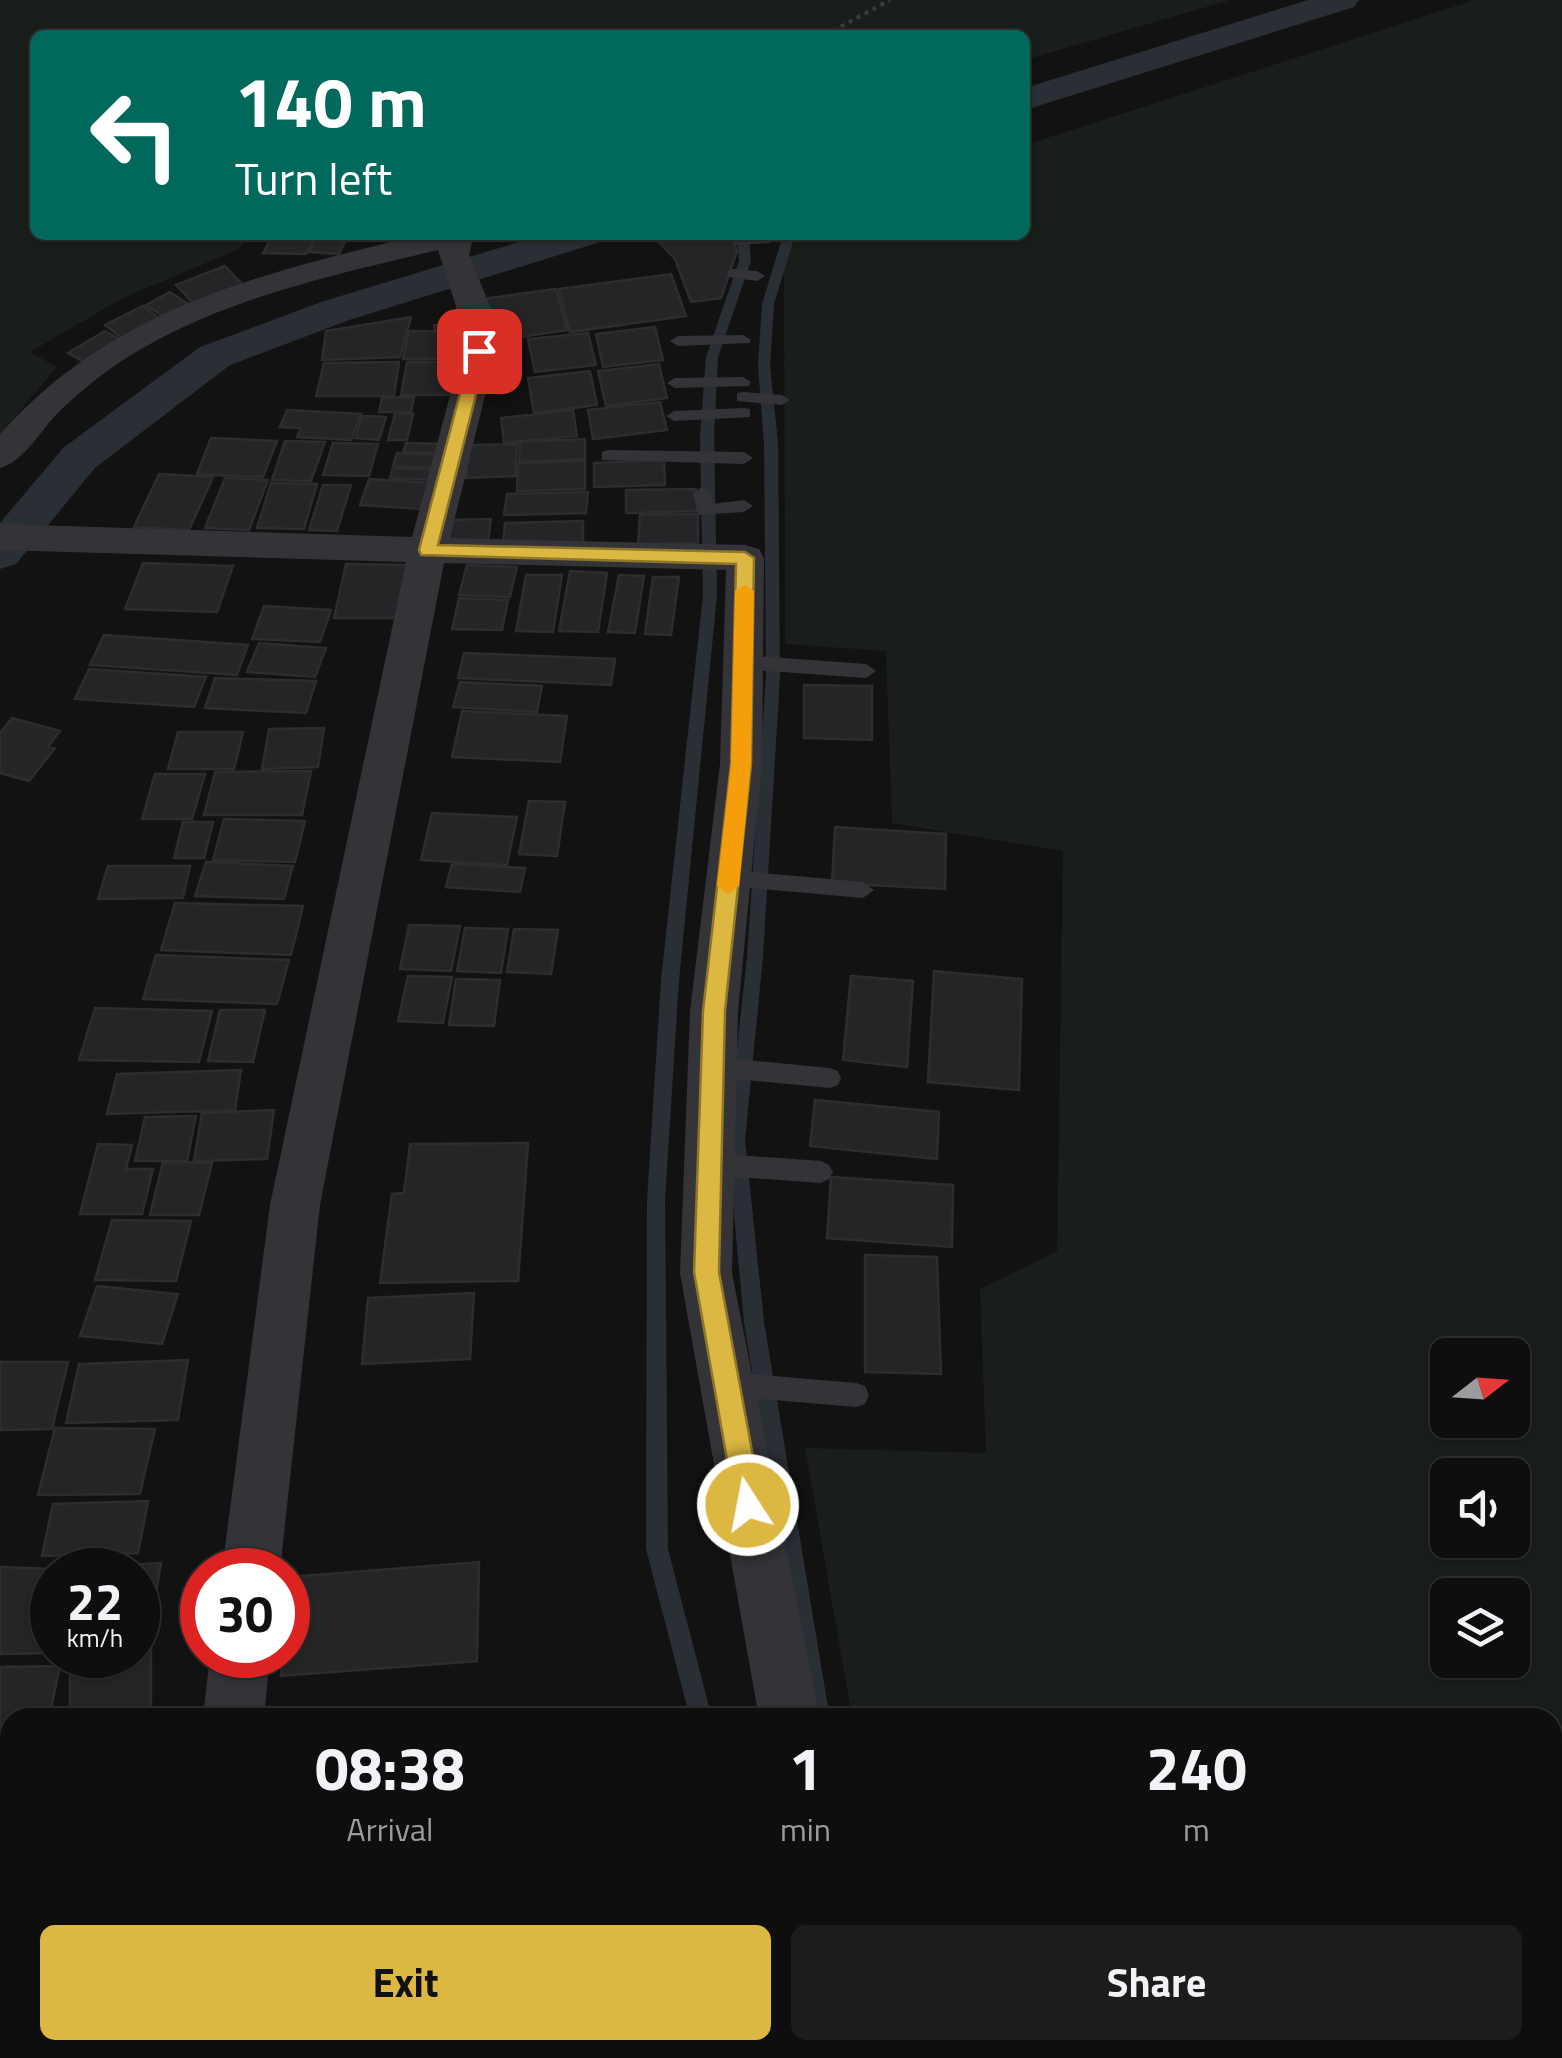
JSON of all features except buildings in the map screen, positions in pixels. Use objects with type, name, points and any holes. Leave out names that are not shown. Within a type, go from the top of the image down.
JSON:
[{"type":"street","points":[[0,456],[50,401],[123,344],[172,319],[230,293],[290,275],[456,240],[479,351],[428,550],[295,1206],[253,1548]]},
{"type":"street","points":[[0,537],[745,558],[760,663],[741,764],[749,880],[722,1068],[731,1164],[706,1272],[736,1383],[788,1708]]},
{"type":"street","points":[[234,1708],[237,1678]]},
{"type":"lane","points":[[678,341],[700,337],[737,340]]},
{"type":"lane","points":[[675,383],[699,380],[740,397],[779,400]]},
{"type":"lane","points":[[674,416],[694,416],[740,397]]},
{"type":"lane","points":[[608,456],[737,458]]},
{"type":"lane","points":[[703,502],[738,507]]},
{"type":"lane","points":[[760,663],[866,671]]},
{"type":"lane","points":[[749,880],[863,890]]},
{"type":"lane","points":[[722,1068],[830,1078]]},
{"type":"lane","points":[[731,1164],[821,1172]]},
{"type":"lane","points":[[736,1383],[856,1395]]},
{"type":"path","points":[[834,30],[890,0]]},
{"type":"shaded area","points":[[0,0],[1230,0],[1030,59],[1030,30],[30,30],[30,240],[245,240],[239,249],[123,298],[30,352],[57,367],[0,434]]},
{"type":"shaded area","points":[[1475,0],[1562,0],[1562,1708],[850,1708],[805,1448],[986,1453],[980,1289],[1057,1251],[1063,851],[892,823],[886,651],[785,644],[784,255],[794,240],[1030,240],[1030,143]]},
{"type":"waterway","points":[[1030,97],[1342,0]]},
{"type":"waterway","points":[[0,553],[79,458],[215,356],[335,311],[567,240]]},
{"type":"waterway","points":[[698,1708],[657,1549],[656,1201],[670,980],[710,595],[707,436],[712,357],[745,261],[743,240]]},
{"type":"waterway","points":[[787,240],[768,304],[764,365],[771,443],[773,676],[755,957],[736,1140],[754,1322],[817,1707]]},
{"type":"slow traffic","points":[[728,886],[741,764],[745,591]]},
{"type":"route","points":[[479,351],[428,550],[745,558],[741,764],[714,1011],[706,1272],[748,1505]]}]
